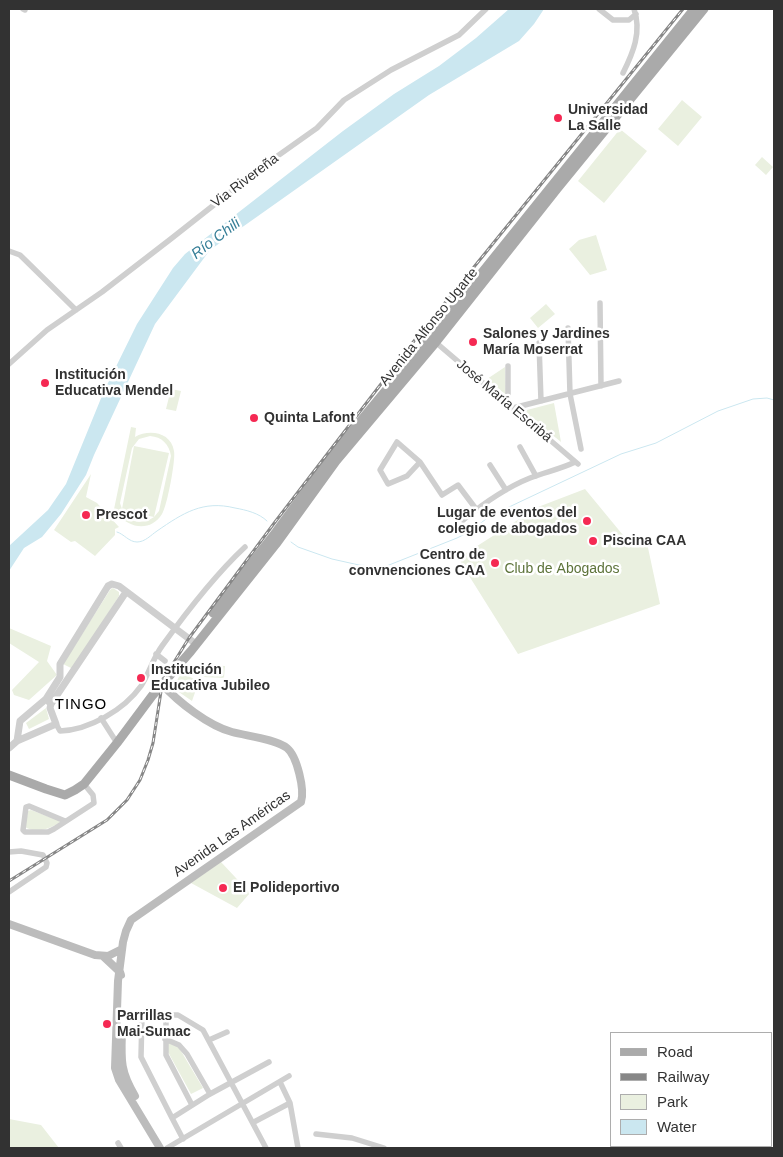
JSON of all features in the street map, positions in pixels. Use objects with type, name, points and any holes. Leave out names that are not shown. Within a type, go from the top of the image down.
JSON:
[{"type":"main road","name":"Avenida Alfonso Ugarte","points":[[433,340],[694,9]]},
{"type":"main road","name":"Avenida Alfonso Ugarte","points":[[9,775],[46,790],[65,794],[84,784],[281,532],[338,448],[433,340],[704,9]]},
{"type":"main road","name":"Avenida Las Américas","points":[[160,1148],[119,1080],[115,1068],[118,981],[126,931],[131,920],[301,802],[303,796],[303,788],[294,759],[288,748],[277,743],[229,731],[210,722],[175,697],[162,684]]},
{"type":"main road","points":[[9,924],[104,957],[120,972]]},
{"type":"main road","points":[[104,957],[122,949]]},
{"type":"main road","name":"Avenida Las Américas","points":[[120,972],[123,980],[122,1068],[126,1082],[165,1148]]},
{"type":"street","name":"Via Rivereña","points":[[9,364],[47,330],[172,238],[254,173],[317,128],[344,100],[391,70],[459,35],[486,9]]},
{"type":"street","points":[[600,9],[613,20],[629,20],[635,12]]},
{"type":"street","points":[[623,73],[636,42],[638,30],[635,12]]},
{"type":"street","points":[[9,251],[20,255],[76,310]]},
{"type":"street","points":[[600,303],[601,386]]},
{"type":"street","points":[[568,328],[570,394],[581,448]]},
{"type":"street","name":"José María Escribá","points":[[433,340],[577,463],[536,476]]},
{"type":"street","points":[[539,343],[541,401]]},
{"type":"street","points":[[508,366],[511,407],[619,381]]},
{"type":"street","points":[[420,462],[407,476],[388,484],[380,470],[397,442],[420,462],[442,496],[458,485],[476,510]]},
{"type":"street","points":[[463,520],[490,498],[536,476],[520,447]]},
{"type":"street","points":[[490,465],[506,490]]},
{"type":"street","points":[[194,642],[175,628],[126,592],[119,586],[112,584],[108,586],[102,592],[60,664],[60,677],[48,701],[60,731],[79,729],[122,706],[131,698],[141,685],[156,654],[175,628],[224,567],[245,547]]},
{"type":"street","points":[[17,741],[20,721],[48,701],[69,678],[126,592]]},
{"type":"street","points":[[156,654],[165,661]]},
{"type":"street","points":[[60,674],[69,678]]},
{"type":"street","points":[[101,718],[117,743]]},
{"type":"street","points":[[9,748],[17,741],[56,724]]},
{"type":"street","points":[[65,821],[29,806],[26,807],[23,830],[25,832],[48,832],[94,803],[95,798],[84,784]]},
{"type":"street","points":[[9,852],[21,851],[43,855],[48,862],[46,867],[9,892]]},
{"type":"street","points":[[123,1015],[178,1016],[203,1030],[254,1122],[266,1148]]},
{"type":"street","points":[[142,1015],[141,1057],[183,1139]]},
{"type":"street","points":[[166,1015],[166,1055],[192,1105]]},
{"type":"street","points":[[209,1040],[226,1032]]},
{"type":"street","points":[[165,1038],[179,1045],[187,1054],[210,1094]]},
{"type":"street","points":[[172,1118],[210,1094],[269,1062]]},
{"type":"street","points":[[165,1148],[289,1076]]},
{"type":"street","points":[[280,1082],[290,1103],[298,1148]]},
{"type":"street","points":[[254,1122],[290,1103]]},
{"type":"street","points":[[316,1134],[352,1138],[384,1148]]},
{"type":"street","points":[[690,1147],[702,1148]]},
{"type":"green space","points":[[682,100],[702,117],[678,146],[658,129]]},
{"type":"green space","points":[[620,129],[647,151],[604,203],[578,181]]},
{"type":"green space","points":[[762,157],[773,167],[766,175],[755,165]]},
{"type":"green space","points":[[596,235],[607,270],[590,275],[569,249],[579,240]]},
{"type":"green space","points":[[546,304],[555,314],[538,328],[530,318]]},
{"type":"green space","points":[[505,367],[506,395],[487,379]]},
{"type":"green space","points":[[171,389],[181,391],[176,411],[166,409]]},
{"type":"green space","points":[[554,403],[561,442],[523,411]]},
{"type":"green space","points":[[131,427],[136,428],[135,437],[147,433],[164,436],[172,445],[174,456],[169,493],[162,514],[152,524],[140,526],[128,522],[117,513],[116,517],[113,514]],"holes":[[[150,436],[161,440],[169,448],[171,456],[159,511],[154,517],[169,453],[134,446],[122,509],[120,503],[132,448],[139,439]],[[122,510],[154,517],[140,522],[131,520]]]},
{"type":"green space","name":"Prescot","points":[[91,474],[86,497],[97,503],[119,527],[115,529],[115,535],[95,556],[75,541],[71,542],[54,530]]},
{"type":"green space","name":"Club de Abogados","points":[[585,489],[632,546],[647,543],[660,604],[518,654],[461,563],[460,557],[538,507]]},
{"type":"green space","points":[[113,588],[119,592],[119,596],[73,669],[63,664],[110,590]]},
{"type":"green space","points":[[9,628],[51,646],[47,661],[57,675],[29,700],[14,695],[12,690],[39,662],[9,643]]},
{"type":"green space","points":[[205,665],[225,666],[224,678],[204,677]]},
{"type":"green space","points":[[181,673],[199,681],[192,701],[173,688]]},
{"type":"green space","points":[[46,708],[49,719],[29,729],[26,723]]},
{"type":"green space","points":[[31,810],[60,821],[47,829],[29,829],[25,827],[28,811]]},
{"type":"green space","name":"El Polideportivo","points":[[221,862],[250,893],[237,908],[191,883]]},
{"type":"green space","points":[[167,1040],[178,1046],[203,1088],[191,1094],[168,1052]]},
{"type":"green space","points":[[9,1119],[41,1125],[59,1148],[9,1148]]},
{"type":"water","name":"Río Chili","points":[[509,9],[544,9],[519,41],[429,95],[210,250],[155,324],[86,475],[61,514],[42,537],[24,548],[9,571],[9,546],[48,510],[66,484],[104,391],[137,324],[173,268],[185,254],[343,131],[394,94],[439,66],[476,38]]},
{"type":"waterway","points":[[291,542],[298,547],[332,559],[359,565],[384,567],[457,538],[469,532],[490,516],[621,454],[656,443],[718,411],[753,399],[767,398],[774,400]]},
{"type":"waterway","points":[[117,532],[131,541],[140,542],[185,514],[203,507],[213,506],[224,506],[248,511],[267,521]]},
{"type":"railway","points":[[9,881],[107,820],[127,800],[140,780],[148,760],[153,743],[162,685],[166,675],[189,638],[414,341],[683,9]]},
{"type":"place","name":"Universidad La Salle","points":[[558,118]]},
{"type":"place","name":"Salones y Jardines María Moserrat","points":[[473,342]]},
{"type":"place","name":"Institución Educativa Mendel","points":[[45,383]]},
{"type":"place","name":"Quinta Lafont","points":[[254,418]]},
{"type":"place","name":"Prescot","points":[[86,515]]},
{"type":"place","name":"Lugar de eventos del colegio de abogados","points":[[587,521]]},
{"type":"place","name":"Piscina CAA","points":[[593,541]]},
{"type":"place","name":"Centro de convnenciones CAA","points":[[495,563]]},
{"type":"place","name":"Institución Educativa Jubileo","points":[[141,678]]},
{"type":"place","name":"El Polideportivo","points":[[223,888]]},
{"type":"place","name":"Parrillas Mai-Sumac","points":[[107,1024]]},
{"type":"district","name":"TINGO","points":[[81,705]]}]
